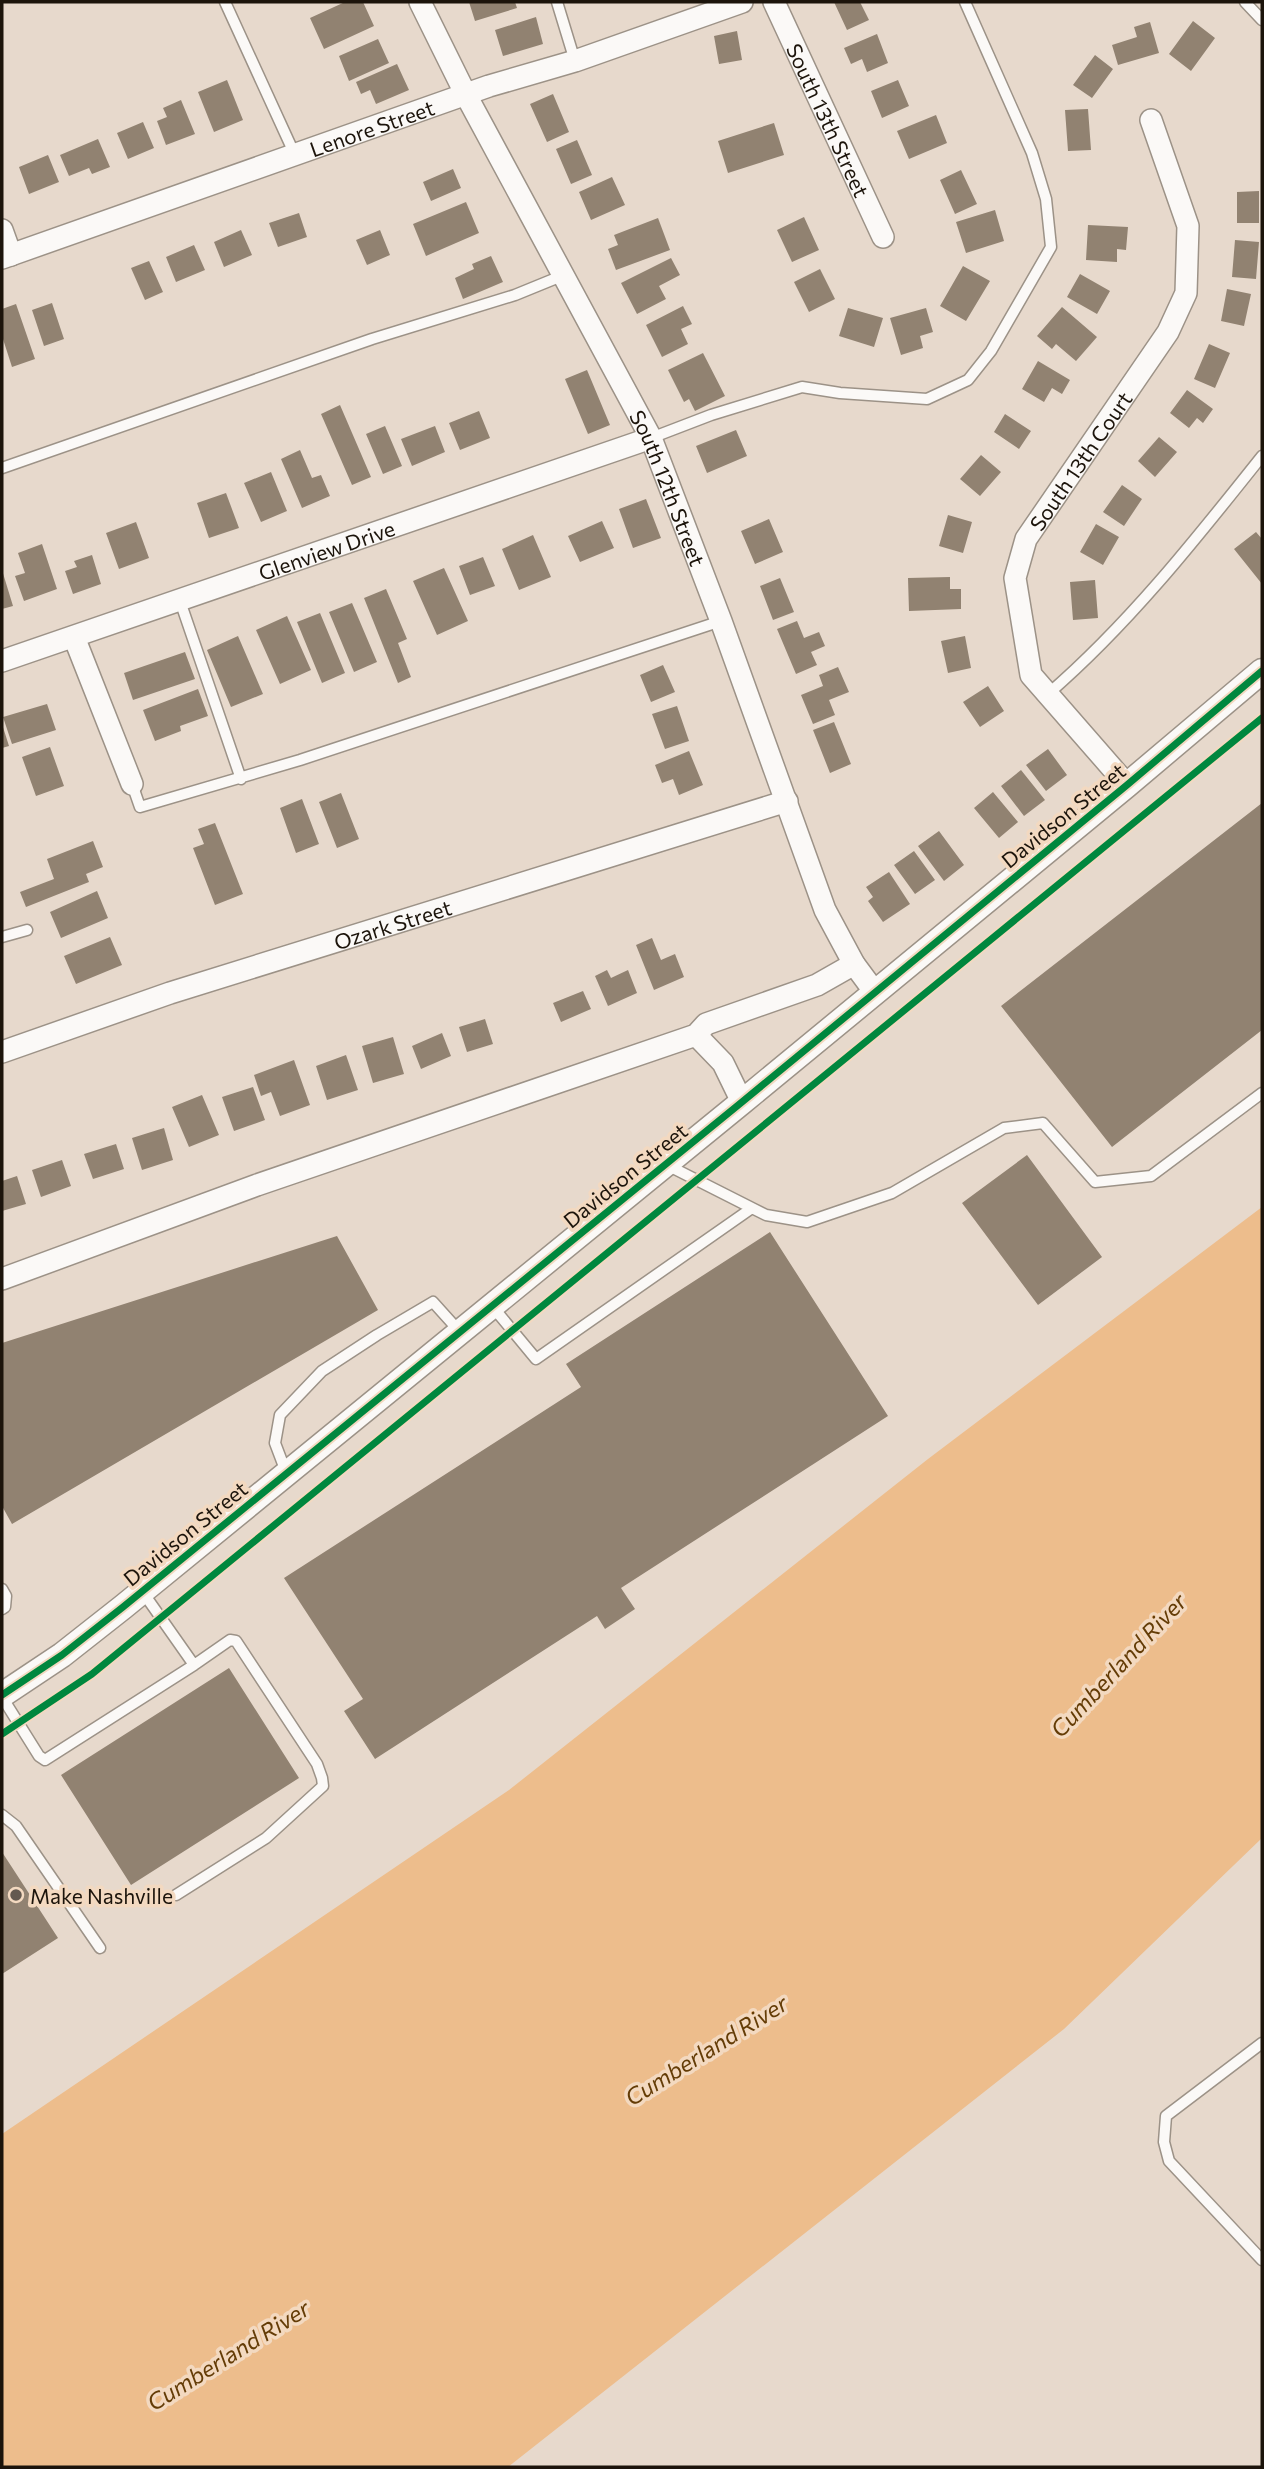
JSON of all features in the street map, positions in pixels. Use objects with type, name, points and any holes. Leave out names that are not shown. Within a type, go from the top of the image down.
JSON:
[{"type":"street","name":"South 12th Street","points":[[421,2],[466,95],[651,438],[721,621],[825,910],[854,964],[874,991]]},
{"type":"street","name":"Lenore Street","points":[[6,257],[489,86],[575,61],[742,2]]},
{"type":"street","name":"South 13th Street","points":[[774,2],[883,237]]},
{"type":"street","name":"South 13th Court","points":[[1127,785],[1031,675],[1015,578],[1026,539],[1168,332],[1186,293],[1188,226],[1151,120]]},
{"type":"street","points":[[2,230],[6,257]]},
{"type":"street","name":"Glenview Drive","points":[[2,661],[651,438]]},
{"type":"street","points":[[74,637],[132,784]]},
{"type":"street","name":"Davidson Street","points":[[2,1696],[62,1655],[142,1591],[742,1102],[1262,671]]},
{"type":"street","name":"Ozark Street","points":[[2,1052],[170,993],[787,801]]},
{"type":"street","points":[[2,1279],[257,1185],[696,1035],[706,1024],[817,985],[854,964]]},
{"type":"street","points":[[696,1035],[723,1063],[742,1102]]},
{"type":"lane","points":[[225,2],[295,155]]},
{"type":"lane","points":[[557,2],[575,61]]},
{"type":"lane","points":[[651,438],[711,415],[802,387],[840,393],[927,399],[968,380],[991,351],[1051,247],[1046,199],[1032,153],[965,2]]},
{"type":"lane","points":[[1245,2],[1262,20]]},
{"type":"lane","points":[[2,468],[372,339],[515,295],[564,275]]},
{"type":"lane","points":[[1048,694],[1077,669],[1139,605],[1262,456]]},
{"type":"lane","points":[[180,601],[241,779]]},
{"type":"lane","points":[[132,784],[140,807],[241,779],[721,621]]},
{"type":"lane","points":[[2,937],[27,930]]},
{"type":"lane","points":[[665,1164],[766,1216],[807,1222],[892,1193],[1004,1128],[1043,1123],[1096,1182],[1151,1176],[1262,1093]]},
{"type":"lane","points":[[492,1306],[536,1359],[752,1208]]},
{"type":"lane","points":[[287,1473],[275,1443],[280,1415],[322,1371],[433,1302],[460,1332]]},
{"type":"lane","points":[[2,1589],[6,1596],[5,1607],[2,1609]]},
{"type":"lane","points":[[142,1591],[194,1665]]},
{"type":"lane","points":[[2,1696],[39,1756],[45,1760],[230,1640],[236,1641],[317,1764],[323,1777],[323,1786],[265,1838],[176,1895]]},
{"type":"lane","points":[[2,1815],[16,1826],[100,1948]]},
{"type":"lane","points":[[1262,2043],[1166,2116],[1164,2142],[1169,2161],[1262,2260]]},
{"type":"water","name":"Cumberland River","points":[[1262,1207],[1262,1838],[1064,2029],[508,2467],[2,2467],[2,2134],[509,1790],[928,1459]]},
{"type":"building","points":[[345,2],[363,2],[374,26],[324,49],[310,18]]},
{"type":"building","points":[[469,2],[515,2],[517,8],[475,21]]},
{"type":"building","points":[[834,2],[860,2],[869,20],[847,30]]},
{"type":"building","points":[[536,17],[543,44],[503,56],[495,30]]},
{"type":"building","points":[[1193,21],[1215,38],[1191,71],[1169,54]]},
{"type":"building","points":[[1150,22],[1159,53],[1118,65],[1112,45],[1137,37],[1134,27]]},
{"type":"building","points":[[737,31],[742,60],[719,64],[714,36]]},
{"type":"building","points":[[877,34],[888,63],[867,72],[862,59],[851,64],[844,48]]},
{"type":"building","points":[[378,39],[389,63],[349,81],[339,56]]},
{"type":"building","points":[[1095,55],[1113,69],[1092,98],[1073,85]]},
{"type":"building","points":[[397,64],[409,90],[376,104],[370,90],[361,94],[356,82]]},
{"type":"building","points":[[227,80],[243,120],[214,132],[198,92]]},
{"type":"building","points":[[898,80],[909,106],[882,118],[871,91]]},
{"type":"building","points":[[553,94],[569,132],[547,142],[530,104]]},
{"type":"building","points":[[181,100],[195,134],[166,145],[157,121],[167,117],[163,108]]},
{"type":"building","points":[[1088,109],[1091,150],[1068,151],[1065,110]]},
{"type":"building","points":[[936,115],[947,143],[909,159],[897,131]]},
{"type":"building","points":[[143,122],[154,148],[128,159],[117,133]]},
{"type":"building","points":[[774,123],[784,155],[728,173],[718,141]]},
{"type":"building","points":[[98,139],[110,167],[92,174],[89,168],[69,176],[60,155]]},
{"type":"building","points":[[577,140],[592,175],[571,184],[556,149]]},
{"type":"building","points":[[48,155],[59,182],[29,194],[19,167]]},
{"type":"building","points":[[453,169],[461,188],[431,201],[423,182]]},
{"type":"building","points":[[961,170],[977,204],[955,214],[940,180]]},
{"type":"building","points":[[612,177],[625,205],[591,220],[579,192]]},
{"type":"building","points":[[1259,191],[1259,223],[1237,223],[1237,192]]},
{"type":"building","points":[[466,202],[479,233],[426,256],[413,224]]},
{"type":"building","points":[[995,210],[1004,241],[966,253],[956,222]]},
{"type":"building","points":[[299,213],[307,237],[278,247],[269,223]]},
{"type":"building","points":[[804,217],[819,250],[792,262],[777,230]]},
{"type":"building","points":[[658,218],[670,250],[616,270],[608,249],[618,245],[614,235]]},
{"type":"building","points":[[1088,225],[1128,227],[1126,250],[1117,249],[1117,262],[1086,260]]},
{"type":"building","points":[[241,230],[252,255],[224,267],[214,242]]},
{"type":"building","points":[[380,230],[390,255],[367,265],[356,240]]},
{"type":"building","points":[[1235,240],[1259,242],[1256,279],[1232,277]]},
{"type":"building","points":[[194,245],[205,270],[176,282],[166,257]]},
{"type":"building","points":[[491,256],[503,282],[463,299],[455,278],[474,269],[472,264]]},
{"type":"building","points":[[671,258],[680,275],[659,286],[666,299],[637,314],[621,283]]},
{"type":"building","points":[[149,261],[163,292],[145,300],[131,268]]},
{"type":"building","points":[[963,266],[990,281],[966,321],[940,306]]},
{"type":"building","points":[[820,269],[835,299],[809,312],[794,282]]},
{"type":"building","points":[[1080,274],[1110,291],[1097,314],[1067,297]]},
{"type":"building","points":[[1227,289],[1251,294],[1244,326],[1221,321]]},
{"type":"building","points":[[52,303],[64,339],[44,346],[32,310]]},
{"type":"building","points":[[16,304],[35,359],[12,367],[2,336],[2,309]]},
{"type":"building","points":[[683,306],[692,324],[681,329],[688,344],[662,357],[646,325]]},
{"type":"building","points":[[1062,307],[1097,337],[1076,361],[1056,344],[1052,349],[1037,336]]},
{"type":"building","points":[[848,308],[883,318],[874,347],[839,336]]},
{"type":"building","points":[[926,308],[933,332],[920,336],[923,348],[901,355],[890,318]]},
{"type":"building","points":[[1209,344],[1230,353],[1215,388],[1194,379]]},
{"type":"building","points":[[703,353],[725,396],[695,411],[689,399],[684,402],[668,370]]},
{"type":"building","points":[[1038,361],[1070,380],[1062,394],[1052,388],[1044,402],[1022,389]]},
{"type":"building","points":[[587,370],[610,425],[588,434],[565,379]]},
{"type":"building","points":[[1187,390],[1213,409],[1203,423],[1197,418],[1189,428],[1170,413]]},
{"type":"building","points":[[340,405],[371,477],[352,485],[321,414]]},
{"type":"building","points":[[479,411],[490,438],[460,450],[449,423]]},
{"type":"building","points":[[1005,414],[1031,431],[1019,449],[994,432]]},
{"type":"building","points":[[385,426],[402,466],[383,474],[366,434]]},
{"type":"building","points":[[435,426],[445,452],[412,466],[401,439]]},
{"type":"building","points":[[736,430],[747,456],[707,473],[696,446]]},
{"type":"building","points":[[1159,437],[1177,452],[1155,477],[1138,461]]},
{"type":"building","points":[[300,450],[312,478],[321,475],[330,496],[302,508],[281,459]]},
{"type":"building","points":[[981,455],[1001,472],[980,496],[960,479]]},
{"type":"building","points":[[271,472],[287,511],[261,522],[244,483]]},
{"type":"building","points":[[1122,485],[1142,499],[1124,526],[1103,512]]},
{"type":"building","points":[[226,493],[239,528],[209,538],[197,503]]},
{"type":"building","points":[[646,499],[661,538],[633,548],[619,509]]},
{"type":"building","points":[[948,515],[972,522],[963,553],[939,546]]},
{"type":"building","points":[[769,519],[783,552],[755,564],[741,531]]},
{"type":"building","points":[[602,521],[614,548],[580,562],[568,536]]},
{"type":"building","points":[[136,522],[149,558],[119,569],[106,533]]},
{"type":"building","points":[[1096,524],[1119,537],[1103,565],[1080,552]]},
{"type":"building","points":[[1256,532],[1262,539],[1262,584],[1234,549]]},
{"type":"building","points":[[533,535],[551,577],[519,590],[502,549]]},
{"type":"building","points":[[42,544],[57,589],[24,601],[15,576],[25,573],[18,553]]},
{"type":"building","points":[[92,555],[101,584],[73,594],[65,571],[77,567],[74,561]]},
{"type":"building","points":[[483,557],[495,586],[470,595],[459,566]]},
{"type":"building","points":[[444,568],[468,621],[437,635],[413,581]]},
{"type":"building","points":[[2,570],[13,606],[2,609]]},
{"type":"building","points":[[950,577],[950,589],[961,589],[961,609],[909,611],[908,578]]},
{"type":"building","points":[[780,578],[794,612],[773,620],[760,586]]},
{"type":"building","points":[[1095,580],[1098,618],[1073,620],[1070,582]]},
{"type":"building","points":[[386,589],[407,639],[398,643],[411,677],[398,683],[364,598]]},
{"type":"building","points":[[352,603],[377,662],[354,672],[329,612]]},
{"type":"building","points":[[320,613],[345,673],[322,683],[297,622]]},
{"type":"building","points":[[287,616],[311,670],[280,684],[256,630]]},
{"type":"building","points":[[797,621],[804,638],[819,632],[825,646],[811,652],[817,665],[796,674],[777,629]]},
{"type":"building","points":[[238,636],[263,694],[231,707],[207,650]]},
{"type":"building","points":[[965,636],[971,668],[948,673],[941,641]]},
{"type":"building","points":[[185,652],[195,679],[133,700],[124,673]]},
{"type":"building","points":[[663,665],[675,692],[651,702],[640,675]]},
{"type":"building","points":[[838,667],[849,692],[829,700],[835,715],[813,724],[801,695],[823,686],[819,675]]},
{"type":"building","points":[[988,686],[1004,711],[980,727],[963,702]]},
{"type":"building","points":[[198,689],[208,716],[180,726],[181,731],[155,741],[143,710]]},
{"type":"building","points":[[47,704],[56,730],[12,744],[3,717]]},
{"type":"building","points":[[677,706],[689,741],[665,749],[652,714]]},
{"type":"building","points":[[834,722],[851,764],[830,773],[813,730]]},
{"type":"building","points":[[2,724],[9,746],[2,748]]},
{"type":"building","points":[[50,747],[64,786],[36,796],[22,757]]},
{"type":"building","points":[[1048,749],[1067,775],[1046,791],[1026,765]]},
{"type":"building","points":[[689,751],[703,785],[679,795],[673,779],[662,783],[655,765]]},
{"type":"building","points":[[1021,770],[1045,800],[1024,816],[1001,786]]},
{"type":"building","points":[[993,792],[1018,822],[999,838],[974,808]]},
{"type":"building","points":[[341,793],[359,839],[337,848],[319,802]]},
{"type":"building","points":[[302,799],[319,844],[296,853],[280,808]]},
{"type":"building","points":[[1262,803],[1262,1030],[1112,1147],[1001,1006]]},
{"type":"building","points":[[215,823],[243,894],[215,905],[193,848],[204,844],[198,829]]},
{"type":"building","points":[[939,831],[964,865],[944,881],[918,846]]},
{"type":"building","points":[[93,841],[103,867],[86,874],[89,882],[26,907],[20,892],[54,879],[47,859]]},
{"type":"building","points":[[914,851],[935,880],[915,894],[894,865]]},
{"type":"building","points":[[889,872],[910,904],[883,922],[868,901],[873,897],[866,887]]},
{"type":"building","points":[[97,891],[108,918],[61,938],[50,912]]},
{"type":"building","points":[[110,937],[122,965],[76,984],[64,956]]},
{"type":"building","points":[[652,938],[661,960],[675,954],[684,977],[654,990],[636,945]]},
{"type":"building","points":[[607,970],[611,978],[628,970],[637,993],[608,1006],[595,976]]},
{"type":"building","points":[[583,991],[591,1009],[561,1022],[553,1003]]},
{"type":"building","points":[[485,1019],[493,1044],[467,1052],[459,1027]]},
{"type":"building","points":[[442,1033],[451,1056],[421,1069],[412,1046]]},
{"type":"building","points":[[393,1037],[404,1074],[373,1083],[362,1046]]},
{"type":"building","points":[[346,1055],[358,1090],[327,1100],[316,1066]]},
{"type":"building","points":[[294,1060],[310,1105],[280,1116],[271,1092],[261,1096],[254,1075]]},
{"type":"building","points":[[253,1087],[265,1120],[234,1131],[222,1097]]},
{"type":"building","points":[[202,1095],[219,1135],[189,1147],[172,1107]]},
{"type":"building","points":[[164,1128],[173,1160],[142,1170],[132,1138]]},
{"type":"building","points":[[116,1144],[124,1169],[93,1179],[84,1154]]},
{"type":"building","points":[[1027,1155],[1102,1257],[1038,1305],[962,1203]]},
{"type":"building","points":[[62,1160],[71,1186],[41,1197],[32,1170]]},
{"type":"building","points":[[17,1176],[26,1204],[2,1211],[2,1181]]},
{"type":"building","points":[[770,1232],[888,1416],[621,1588],[635,1609],[605,1629],[597,1616],[375,1759],[344,1711],[363,1699],[284,1578],[581,1387],[566,1364]]},
{"type":"building","points":[[337,1236],[378,1310],[12,1524],[2,1506],[2,1343]]},
{"type":"building","points":[[229,1668],[299,1778],[131,1885],[61,1775]]},
{"type":"building","name":"Make Nashville","points":[[2,1852],[58,1938],[2,1974]]},
{"type":"cycle path","points":[[2,1695],[62,1655],[123,1607],[742,1102],[1262,671]]},
{"type":"cycle path","points":[[2,1734],[92,1674],[1262,718]]},
{"type":"place","name":"Make Nashville","points":[[16,1895]]}]
